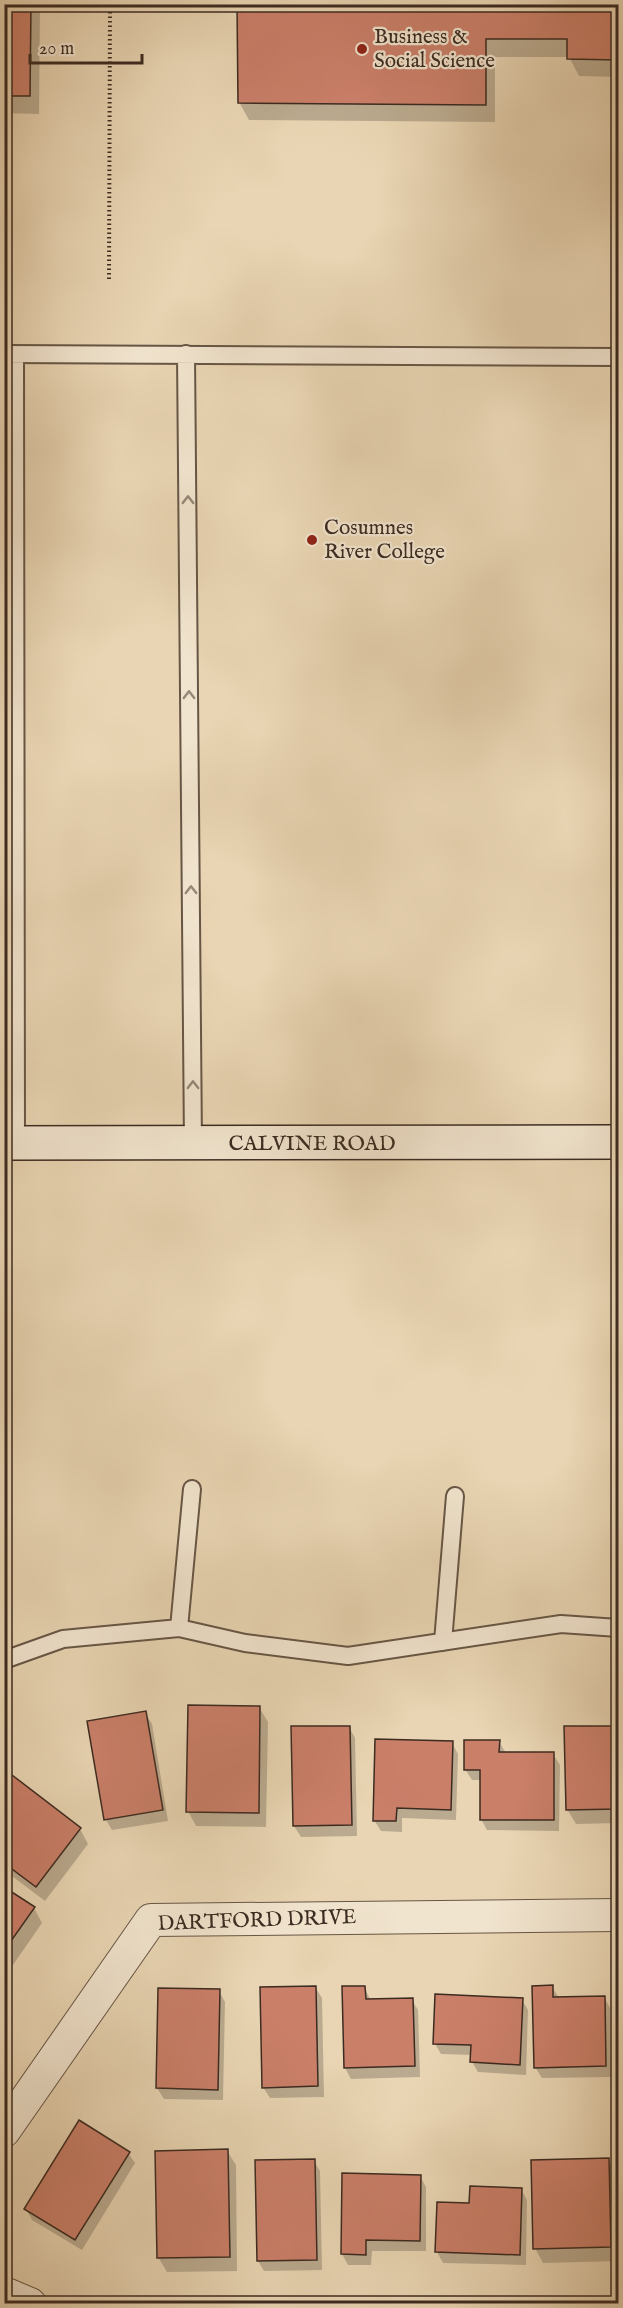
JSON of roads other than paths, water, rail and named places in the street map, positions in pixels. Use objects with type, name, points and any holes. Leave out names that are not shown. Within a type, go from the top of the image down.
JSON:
[{"type":"street","name":"CALVINE ROAD","points":[[10,1143],[618,1142]]},
{"type":"street","name":"DARTFORD DRIVE","points":[[4,2130],[151,1920],[618,1915]]},
{"type":"street","points":[[4,2293],[30,2304]]},
{"type":"lane","points":[[10,1143],[10,354],[618,357]]},
{"type":"lane","points":[[186,354],[193,1144]]},
{"type":"lane","points":[[179,1628],[192,1489]]},
{"type":"lane","points":[[443,1642],[455,1496]]},
{"type":"lane","points":[[4,1660],[63,1639],[179,1628],[245,1643],[348,1656],[561,1624],[618,1628]]},
{"type":"place","name":"Business & Social Science","points":[[362,49]]},
{"type":"place","name":"Cosumnes River College","points":[[312,540]]}]
